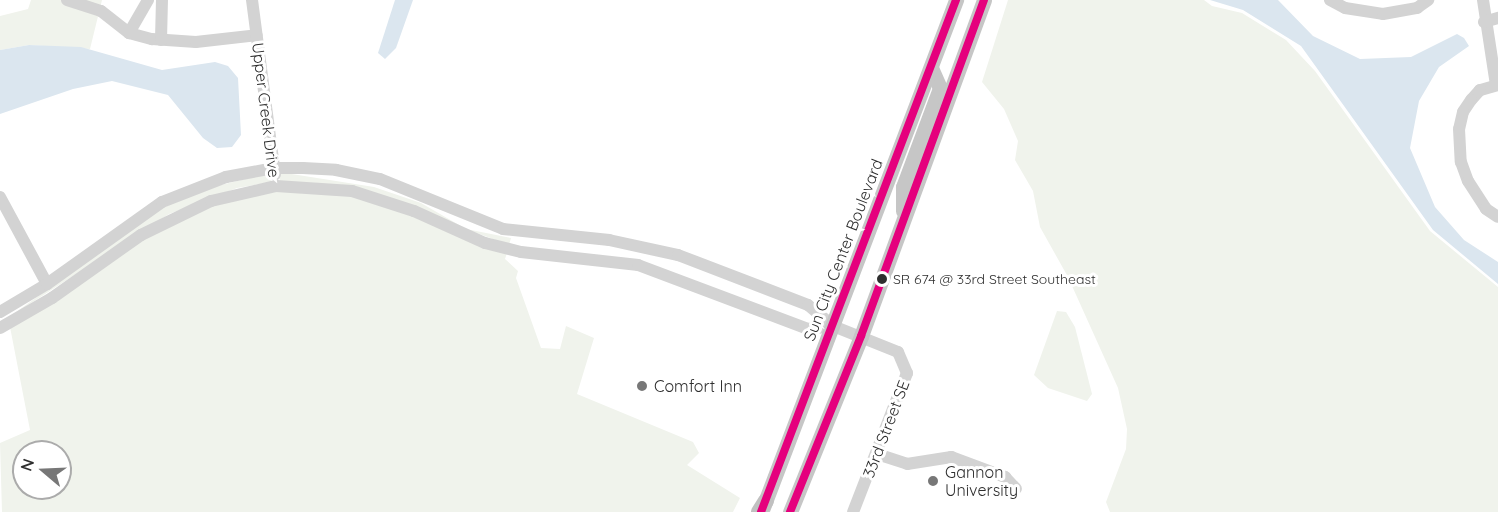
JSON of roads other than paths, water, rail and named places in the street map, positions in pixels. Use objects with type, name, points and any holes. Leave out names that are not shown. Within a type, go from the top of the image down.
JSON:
[{"type":"main road","name":"Sun City Center Boulevard","points":[[762,508],[956,0]]},
{"type":"main road","points":[[790,512],[861,336],[984,0]]},
{"type":"main road","points":[[903,223],[903,187],[940,88],[931,69]]},
{"type":"street","points":[[67,0],[100,11],[129,33],[161,40],[196,42],[257,35]]},
{"type":"street","points":[[129,33],[148,0]]},
{"type":"street","points":[[161,40],[162,0]]},
{"type":"street","name":"Upper Creek Drive","points":[[252,0],[276,186]]},
{"type":"street","name":"Upper Creek Drive","points":[[257,35],[260,0]]},
{"type":"street","points":[[1330,0],[1345,8],[1383,14],[1417,8],[1428,0]]},
{"type":"street","points":[[1483,0],[1484,22],[1497,85],[1480,90],[1463,112],[1459,129],[1461,162],[1468,181],[1486,209],[1498,217]]},
{"type":"street","points":[[1484,22],[1498,18]]},
{"type":"street","points":[[0,312],[47,284],[162,202],[226,177],[274,168],[336,170],[364,175],[405,188],[503,229],[609,240],[678,255],[808,305],[833,326]]},
{"type":"street","points":[[0,328],[52,298],[171,217],[239,192],[276,186],[352,191],[414,211],[485,243],[521,252],[638,266],[808,329],[833,326]]},
{"type":"street","points":[[0,197],[47,284]]},
{"type":"street","name":"33rd Street SE","points":[[833,326],[898,352],[908,372],[854,512]]},
{"type":"street","points":[[877,454],[907,464],[951,457],[1005,477],[1016,489]]},
{"type":"place","name":"SR 674 @ 33rd Street Southeast","points":[[882,279]]},
{"type":"place","name":"Comfort Inn","points":[[642,386]]},
{"type":"place","name":"Gannon University","points":[[933,481]]}]
